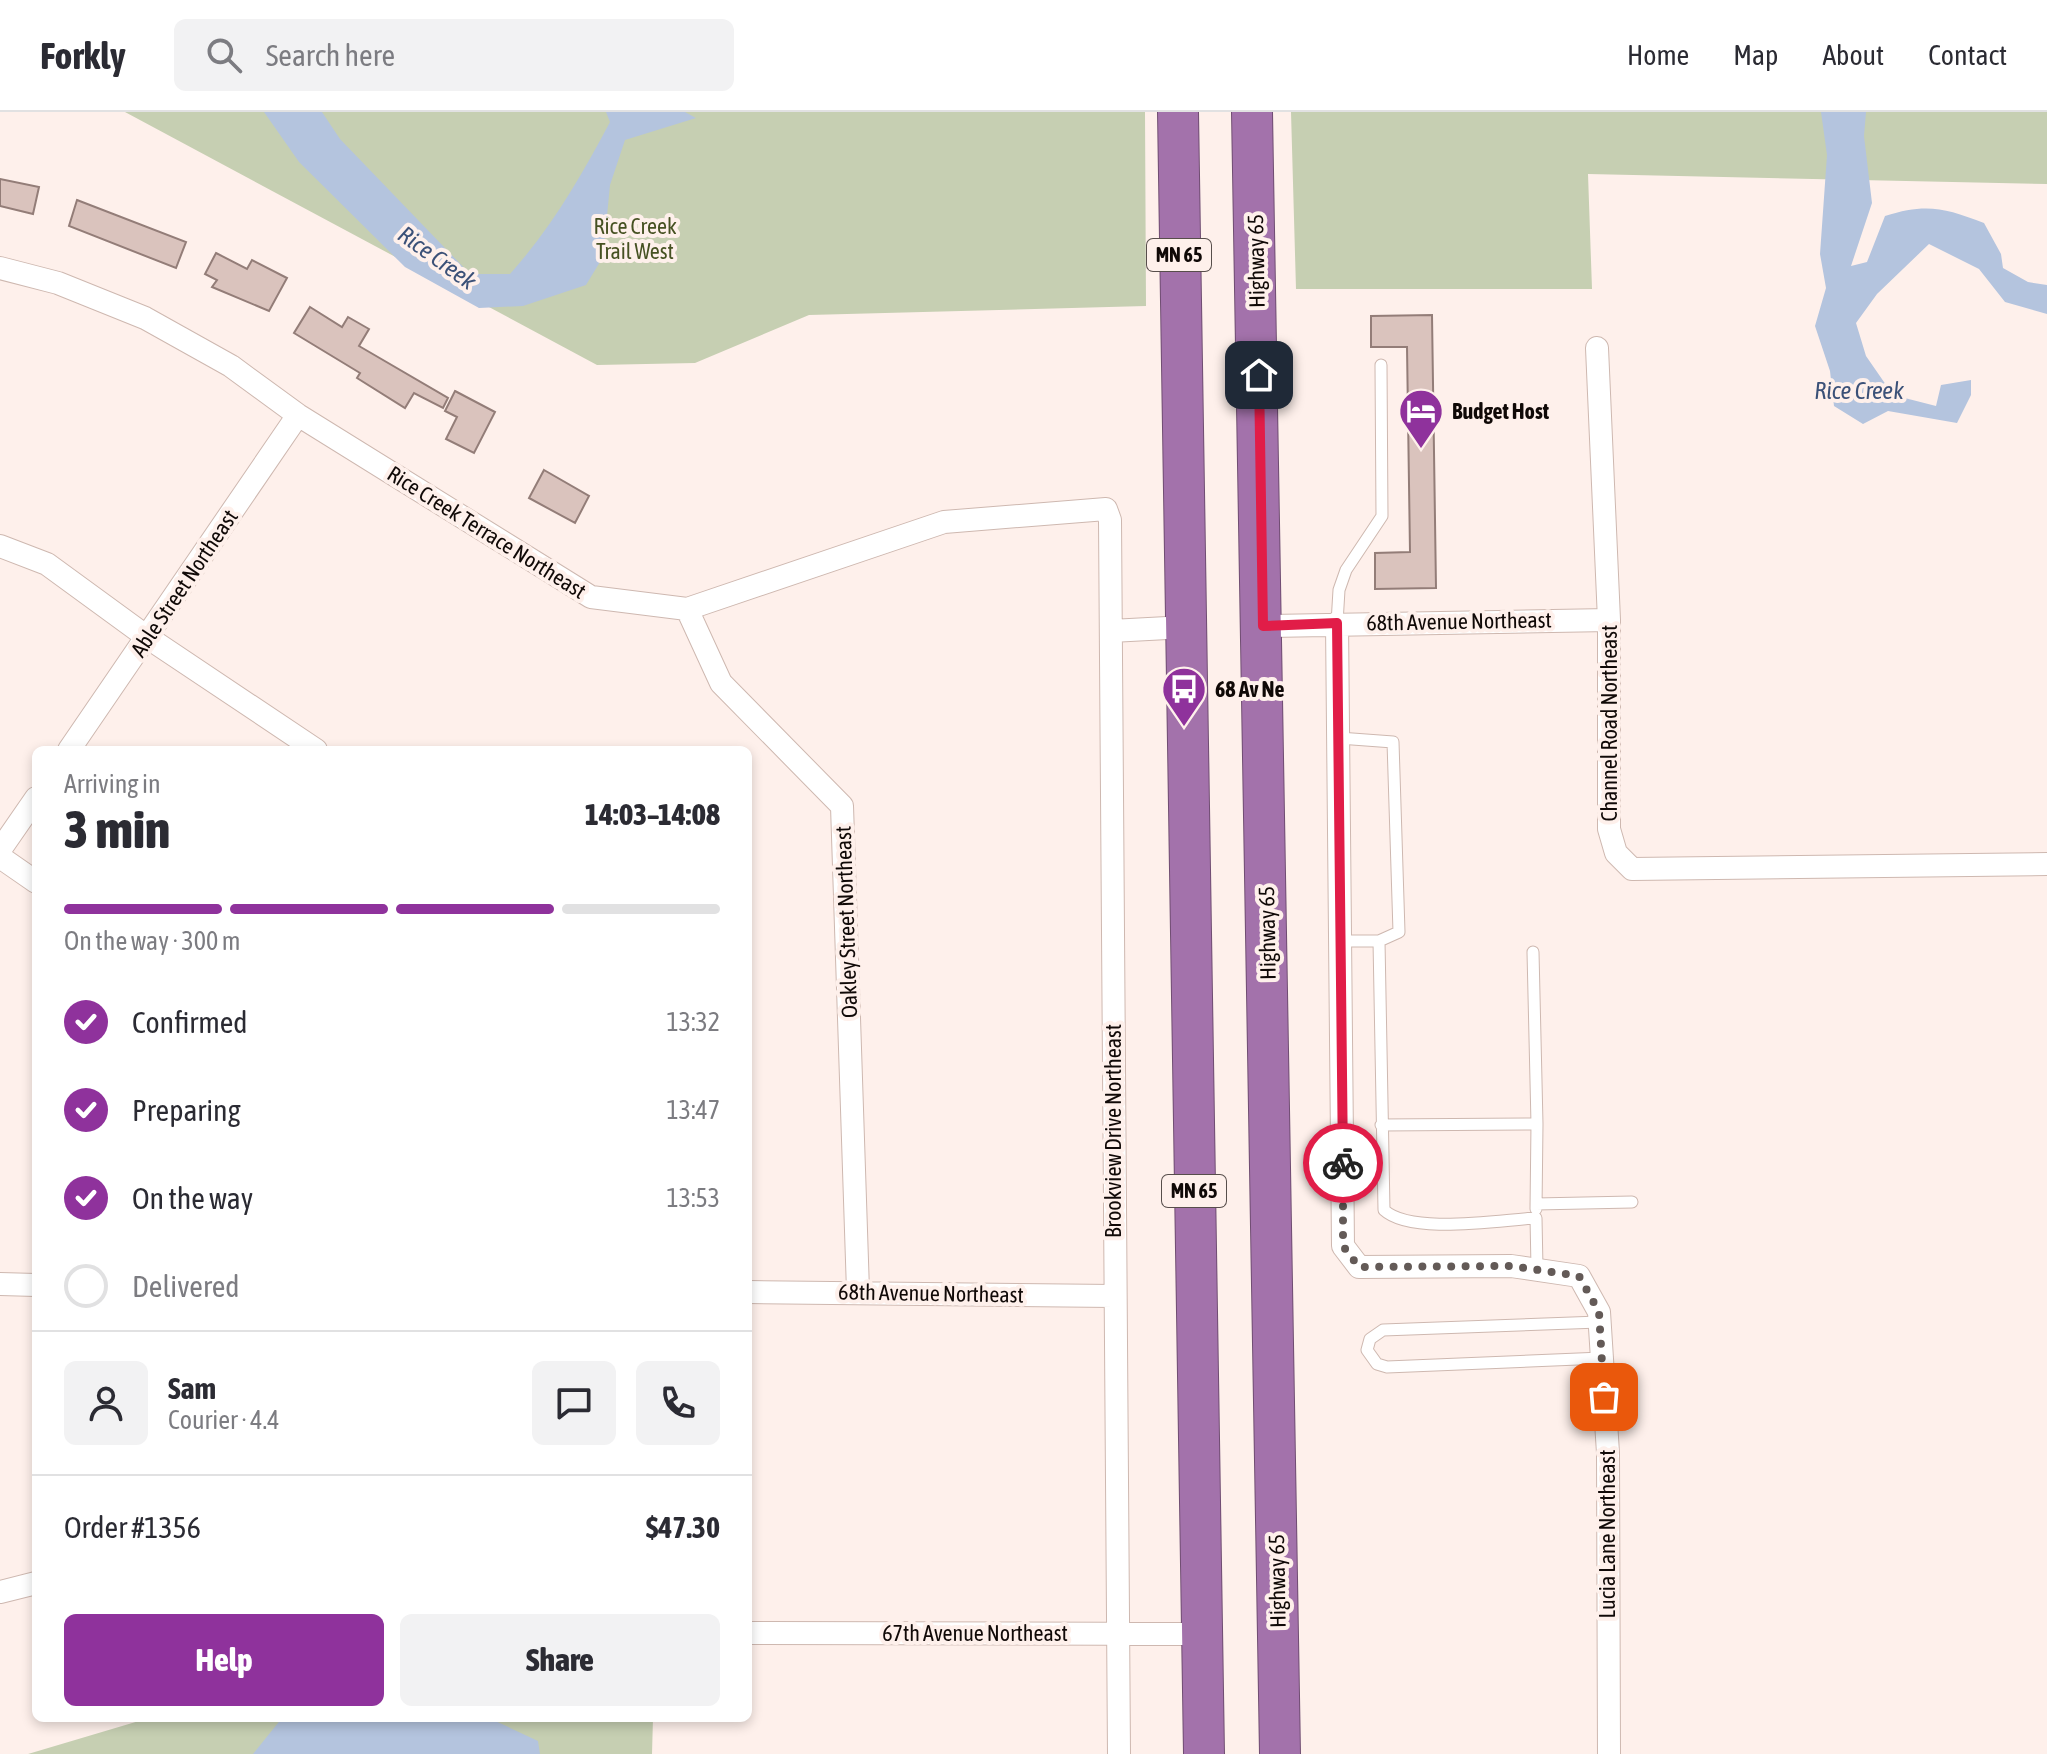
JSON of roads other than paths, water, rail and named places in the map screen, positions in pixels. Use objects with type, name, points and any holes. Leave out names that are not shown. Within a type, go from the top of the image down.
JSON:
[{"type":"highway","name":"MN 65","points":[[1178,112],[1204,1754]]},
{"type":"highway","name":"Highway 65","points":[[1252,112],[1280,1754]]},
{"type":"street","name":"Rice Creek Terrace Northeast","points":[[0,268],[58,283],[145,318],[231,366],[298,415],[591,597],[687,609],[944,522],[1106,509]]},
{"type":"street","name":"Channel Road Northeast","points":[[1597,348],[1609,620],[1609,829],[1616,853],[1632,869],[2047,864]]},
{"type":"street","name":"Able Street Northeast","points":[[72,746],[298,415]]},
{"type":"street","name":"Brookview Drive Northeast","points":[[1106,509],[1110,520],[1119,1754]]},
{"type":"street","points":[[0,546],[47,564],[147,637],[310,746]]},
{"type":"street","name":"Oakley Street Northeast","points":[[687,609],[721,683],[842,806],[858,1291]]},
{"type":"street","name":"68th Avenue Northeast","points":[[1263,626],[1609,620]]},
{"type":"street","name":"Lucia Lane Northeast","points":[[1337,623],[1343,1246],[1359,1267],[1537,1268],[1579,1276],[1599,1312],[1608,1453],[1609,1754]]},
{"type":"street","points":[[1111,631],[1186,627]]},
{"type":"street","points":[[0,850],[32,804]]},
{"type":"street","points":[[0,857],[32,879]]},
{"type":"street","points":[[0,1284],[32,1285]]},
{"type":"street","name":"68th Avenue Northeast","points":[[752,1292],[1114,1296]]},
{"type":"street","points":[[0,1592],[32,1584]]},
{"type":"street","name":"67th Avenue Northeast","points":[[752,1633],[1202,1634]]},
{"type":"lane","points":[[1337,623],[1339,590],[1346,570],[1382,516],[1381,365]]},
{"type":"lane","points":[[1339,738],[1393,742],[1399,932],[1379,941],[1340,941]]},
{"type":"lane","points":[[1379,941],[1384,1210],[1393,1218],[1416,1224],[1536,1218]]},
{"type":"lane","points":[[1533,952],[1537,1268]]},
{"type":"lane","points":[[1381,1125],[1537,1124]]},
{"type":"lane","points":[[1343,1175],[1382,1173]]},
{"type":"lane","points":[[1536,1204],[1632,1202]]},
{"type":"lane","points":[[1599,1322],[1383,1330],[1370,1339],[1367,1350],[1377,1364],[1387,1367],[1602,1358]]},
{"type":"water","name":"Rice Creek","points":[[264,112],[322,112],[340,139],[470,274],[510,274],[525,257],[588,162],[610,122],[606,112],[685,112],[696,118],[625,140],[610,185],[603,257],[586,285],[523,306],[479,308],[405,267],[299,162]]},
{"type":"water","name":"Rice Creek","points":[[1821,112],[1866,112],[1864,136],[1872,203],[1851,266],[1867,262],[1885,216],[1935,209],[1984,223],[2001,254],[2003,268],[2028,282],[2047,285],[2047,314],[2005,302],[1979,269],[1929,244],[1877,294],[1856,323],[1866,356],[1893,395],[1936,406],[1941,385],[1971,380],[1971,395],[1957,423],[1888,411],[1863,424],[1834,406],[1830,371],[1815,326],[1826,288],[1820,254],[1827,155]]},
{"type":"water","points":[[279,1722],[498,1722],[538,1741],[540,1754],[253,1754]]},
{"type":"place","name":"Budget Host","points":[[1421,450]]},
{"type":"place","name":"68 Av Ne","points":[[1184,728]]},
{"type":"park label","name":"Rice Creek Trail West","points":[[635,238]]}]
